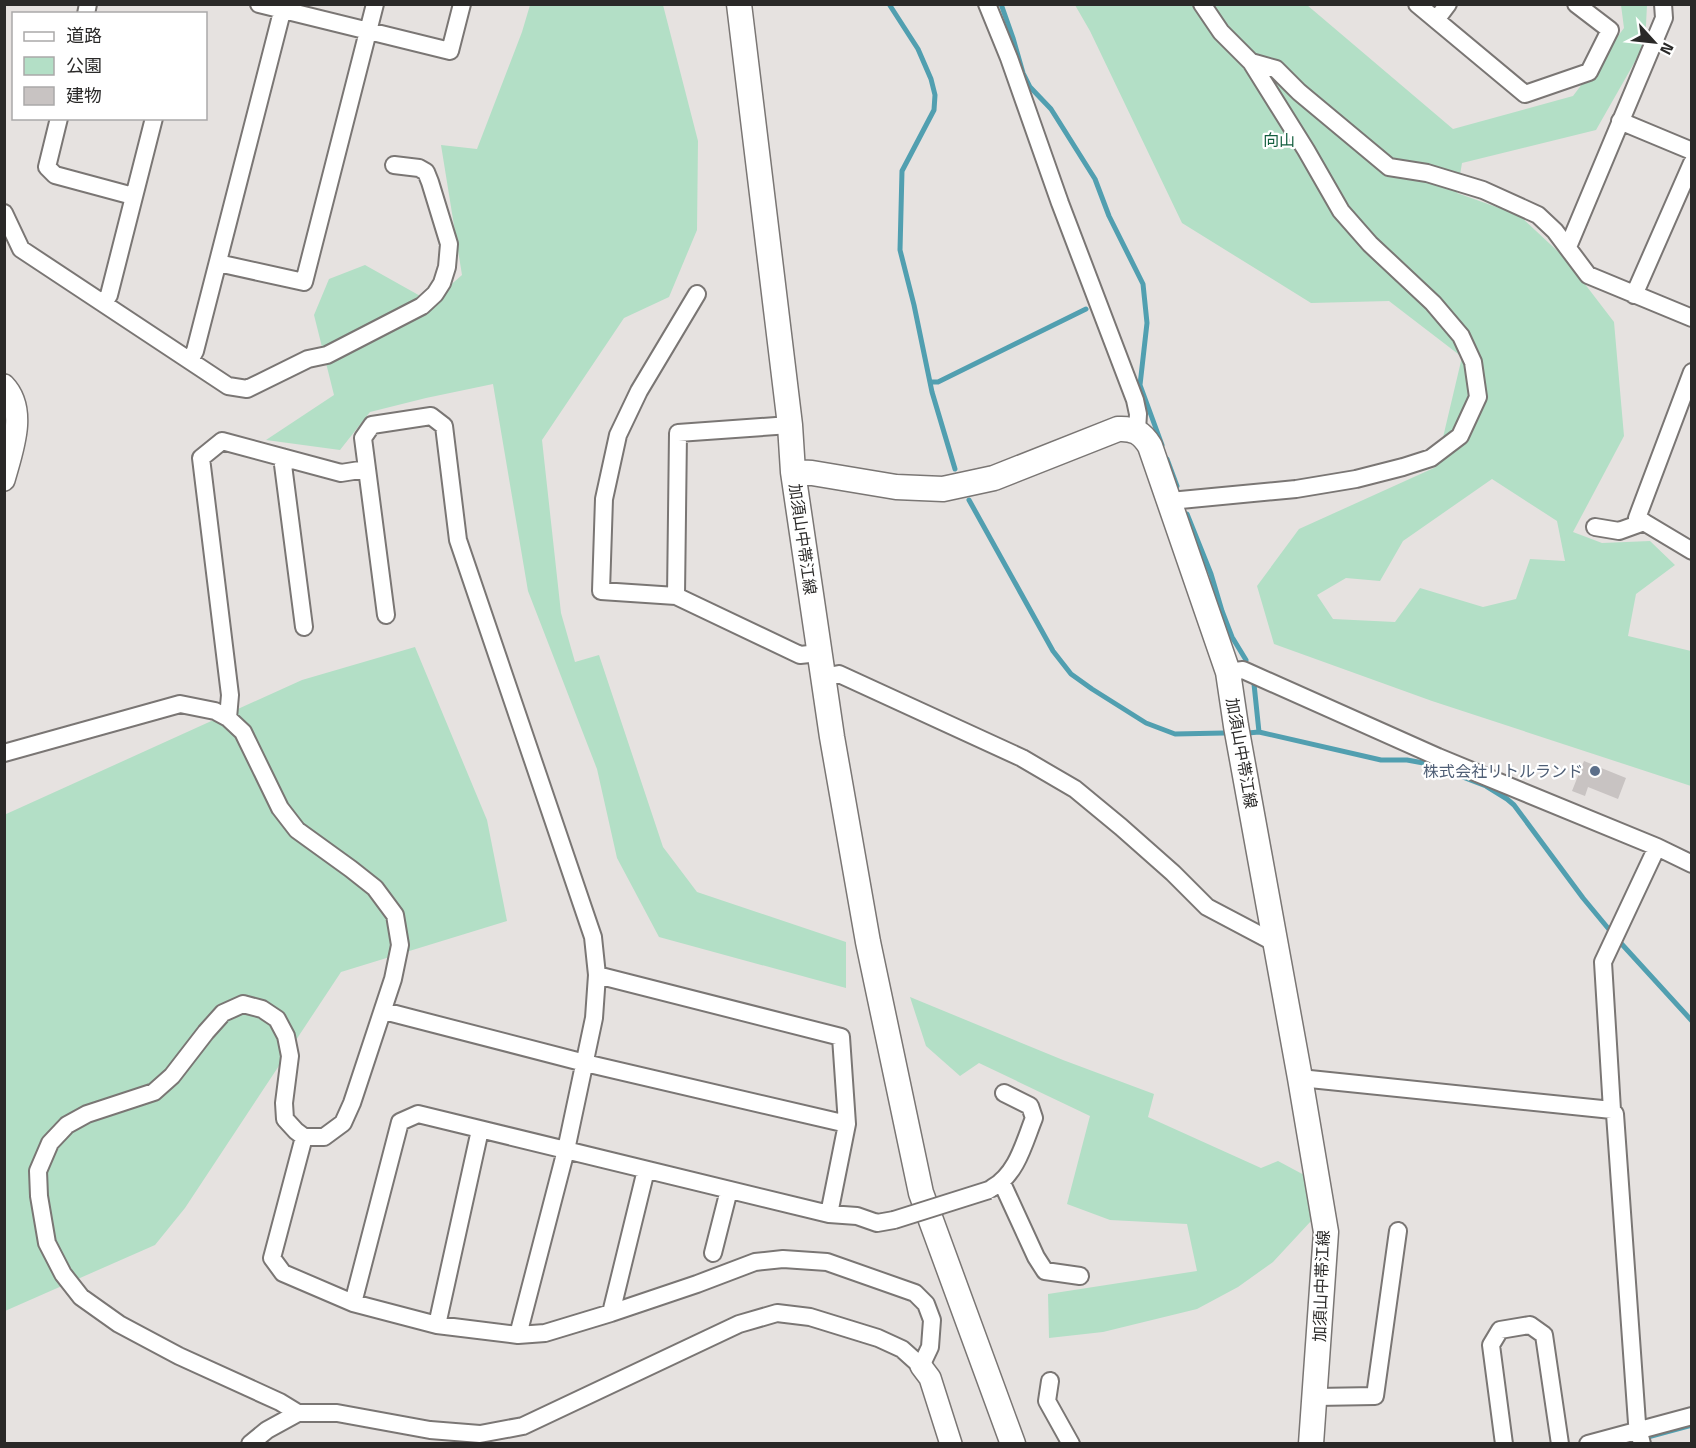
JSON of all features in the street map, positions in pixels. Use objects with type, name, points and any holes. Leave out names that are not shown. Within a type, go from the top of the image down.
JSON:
[{"type":"main road","name":"加須山中帯江線","points":[[739,4],[790,425],[793,472],[832,737],[868,942],[921,1193],[1013,1443]]},
{"type":"main road","name":"加須山中帯江線","points":[[793,472],[896,487],[943,489],[994,478],[1118,429],[1137,430],[1150,446],[1228,672],[1326,1232],[1311,1443]]},
{"type":"street","points":[[259,4],[284,8],[368,32],[450,51],[462,4]]},
{"type":"street","points":[[218,262],[304,282],[375,4]]},
{"type":"street","points":[[987,4],[1009,58],[1059,203],[1135,400],[1138,414],[1137,430]]},
{"type":"street","points":[[1170,501],[1296,489],[1356,479],[1431,458],[1460,436],[1478,397],[1473,362],[1461,336],[1433,303],[1370,244],[1341,211],[1251,62],[1221,32],[1202,4]]},
{"type":"street","points":[[1417,4],[1525,94],[1589,72],[1610,30],[1576,4]]},
{"type":"street","points":[[1436,20],[1448,4]]},
{"type":"street","points":[[190,360],[195,351],[284,8]]},
{"type":"street","points":[[1568,247],[1666,9]]},
{"type":"street","points":[[1251,62],[1276,69],[1299,92],[1389,167],[1427,173],[1483,190],[1538,215],[1555,231],[1588,275],[1692,318]]},
{"type":"street","points":[[59,120],[47,167],[55,175],[134,196]]},
{"type":"street","points":[[104,303],[109,295],[153,120]]},
{"type":"street","points":[[1620,121],[1692,151]]},
{"type":"street","points":[[1634,295],[1692,163]]},
{"type":"street","points":[[4,213],[21,249],[228,386],[247,389],[308,359],[327,355],[422,306],[435,294],[442,283],[447,267],[448,244],[430,182],[426,172],[419,168],[394,165]]},
{"type":"street","points":[[697,294],[639,391],[618,435],[604,499],[602,591],[676,596],[800,655],[819,653]]},
{"type":"street","points":[[1692,372],[1637,518],[1692,551]]},
{"type":"street","points":[[4,385],[15,401],[17,421],[4,480]]},
{"type":"street","points":[[386,615],[363,438],[372,424],[431,416],[444,426],[458,540],[593,937],[597,975],[594,1018],[566,1150],[518,1335]]},
{"type":"street","points":[[676,596],[678,433],[790,425]]},
{"type":"street","points":[[228,718],[230,695],[201,458],[222,441],[341,473],[366,469]]},
{"type":"street","points":[[282,457],[304,627]]},
{"type":"street","points":[[1595,527],[1619,531],[1644,522]]},
{"type":"street","points":[[1228,672],[1243,670],[1438,757],[1658,847],[1692,864]]},
{"type":"street","points":[[823,677],[839,674],[1031,763],[1075,789],[1122,827],[1207,907],[1275,943]]},
{"type":"street","points":[[4,753],[180,704],[215,711],[228,718],[243,732],[280,808],[297,830],[375,888],[395,915],[400,945],[384,1011],[343,1123],[324,1137],[304,1137],[285,1119],[284,1103],[290,1056],[286,1036],[277,1019],[262,1009],[243,1004],[223,1013],[172,1076],[154,1092],[87,1114],[67,1125],[50,1143],[39,1171],[39,1196],[47,1243],[63,1274],[81,1298],[119,1324],[179,1356],[280,1402],[298,1413]]},
{"type":"street","points":[[1641,1437],[1636,1413],[1615,1114],[1612,1110],[1603,962],[1658,847]]},
{"type":"street","points":[[597,975],[841,1037],[847,1124],[830,1214]]},
{"type":"street","points":[[384,1011],[585,1063],[847,1124]]},
{"type":"street","points":[[1300,1078],[1612,1110]]},
{"type":"street","points":[[353,1303],[400,1122],[418,1114],[830,1214],[857,1216],[878,1222],[894,1220],[996,1186],[1011,1171],[1034,1118],[1030,1106],[1004,1093]]},
{"type":"street","points":[[437,1325],[480,1130]]},
{"type":"street","points":[[304,1137],[272,1258],[283,1274],[353,1303],[437,1325],[518,1335],[545,1333],[611,1314],[755,1262],[783,1259],[827,1262],[915,1293],[926,1304],[932,1320],[930,1347],[921,1366]]},
{"type":"street","points":[[611,1314],[646,1170]]},
{"type":"street","points":[[996,1186],[1045,1271],[1080,1276]]},
{"type":"street","points":[[713,1253],[729,1190]]},
{"type":"street","points":[[1316,1397],[1375,1396],[1398,1231]]},
{"type":"street","points":[[250,1443],[267,1430],[298,1413],[337,1413],[430,1430],[480,1434],[523,1426],[739,1324],[777,1313],[810,1317],[878,1338],[902,1349],[921,1366],[930,1378],[951,1443]]},
{"type":"street","points":[[1504,1443],[1491,1345],[1500,1330],[1530,1325],[1544,1335],[1560,1443]]},
{"type":"street","points":[[1050,1381],[1047,1401],[1071,1443]]},
{"type":"street","points":[[1588,1443],[1641,1437],[1692,1416]]},
{"type":"green space","points":[[530,5],[663,5],[698,141],[697,230],[669,297],[624,318],[542,440],[561,613],[575,662],[599,655],[663,847],[697,892],[846,942],[846,988],[659,937],[617,858],[597,769],[528,591],[493,384],[370,412],[340,450],[266,440],[334,395],[314,315],[329,279],[365,265],[431,302],[462,275],[441,145],[477,149],[522,32]]},
{"type":"green space","name":"向山","points":[[1075,5],[1307,5],[1453,129],[1573,96],[1624,28],[1621,5],[1647,5],[1645,44],[1596,130],[1462,163],[1457,193],[1519,215],[1565,258],[1614,322],[1624,436],[1573,532],[1602,543],[1650,541],[1675,565],[1636,594],[1628,636],[1691,651],[1691,786],[1432,701],[1274,644],[1257,586],[1299,529],[1436,467],[1462,357],[1389,301],[1311,303],[1182,223],[1090,31]],"holes":[[[1492,479],[1557,521],[1565,561],[1530,559],[1516,599],[1483,607],[1420,588],[1395,622],[1333,619],[1317,595],[1346,578],[1380,581],[1403,541]]]},
{"type":"green space","points":[[415,647],[487,820],[507,921],[341,972],[185,1208],[155,1245],[5,1311],[4,815],[302,680]]},
{"type":"green space","points":[[910,997],[1063,1060],[1154,1094],[1148,1117],[1261,1168],[1278,1161],[1306,1176],[1311,1221],[1273,1262],[1238,1287],[1197,1309],[1103,1332],[1049,1338],[1048,1294],[1197,1271],[1187,1224],[1110,1220],[1067,1204],[1090,1116],[979,1063],[960,1076],[926,1046]]},
{"type":"building","name":"株式会社リトルランド","points":[[1584,761],[1626,778],[1618,799],[1588,787],[1585,796],[1572,791]]},
{"type":"waterway","points":[[889,4],[918,49],[935,95],[934,110],[902,171],[900,250],[932,392],[955,469]]},
{"type":"waterway","points":[[1001,4],[1023,73],[1030,87],[1051,109],[1095,179],[1109,216],[1143,284],[1147,323],[1140,385],[1162,445]]},
{"type":"waterway","points":[[930,382],[938,382],[1086,309]]},
{"type":"waterway","points":[[1167,459],[1177,486]]},
{"type":"waterway","points":[[969,500],[1053,651],[1071,674],[1146,723],[1175,734],[1224,733]]},
{"type":"waterway","points":[[1187,514],[1211,574],[1232,637],[1246,660]]},
{"type":"waterway","points":[[1254,684],[1259,732]]},
{"type":"waterway","points":[[1248,733],[1259,732],[1381,760],[1407,760],[1429,764],[1486,786],[1514,805],[1612,933]]},
{"type":"waterway","points":[[1618,940],[1692,1021]]},
{"type":"waterway","points":[[1644,1438],[1692,1425]]},
{"type":"place","name":"株式会社リトルランド","points":[[1595,771]]}]
